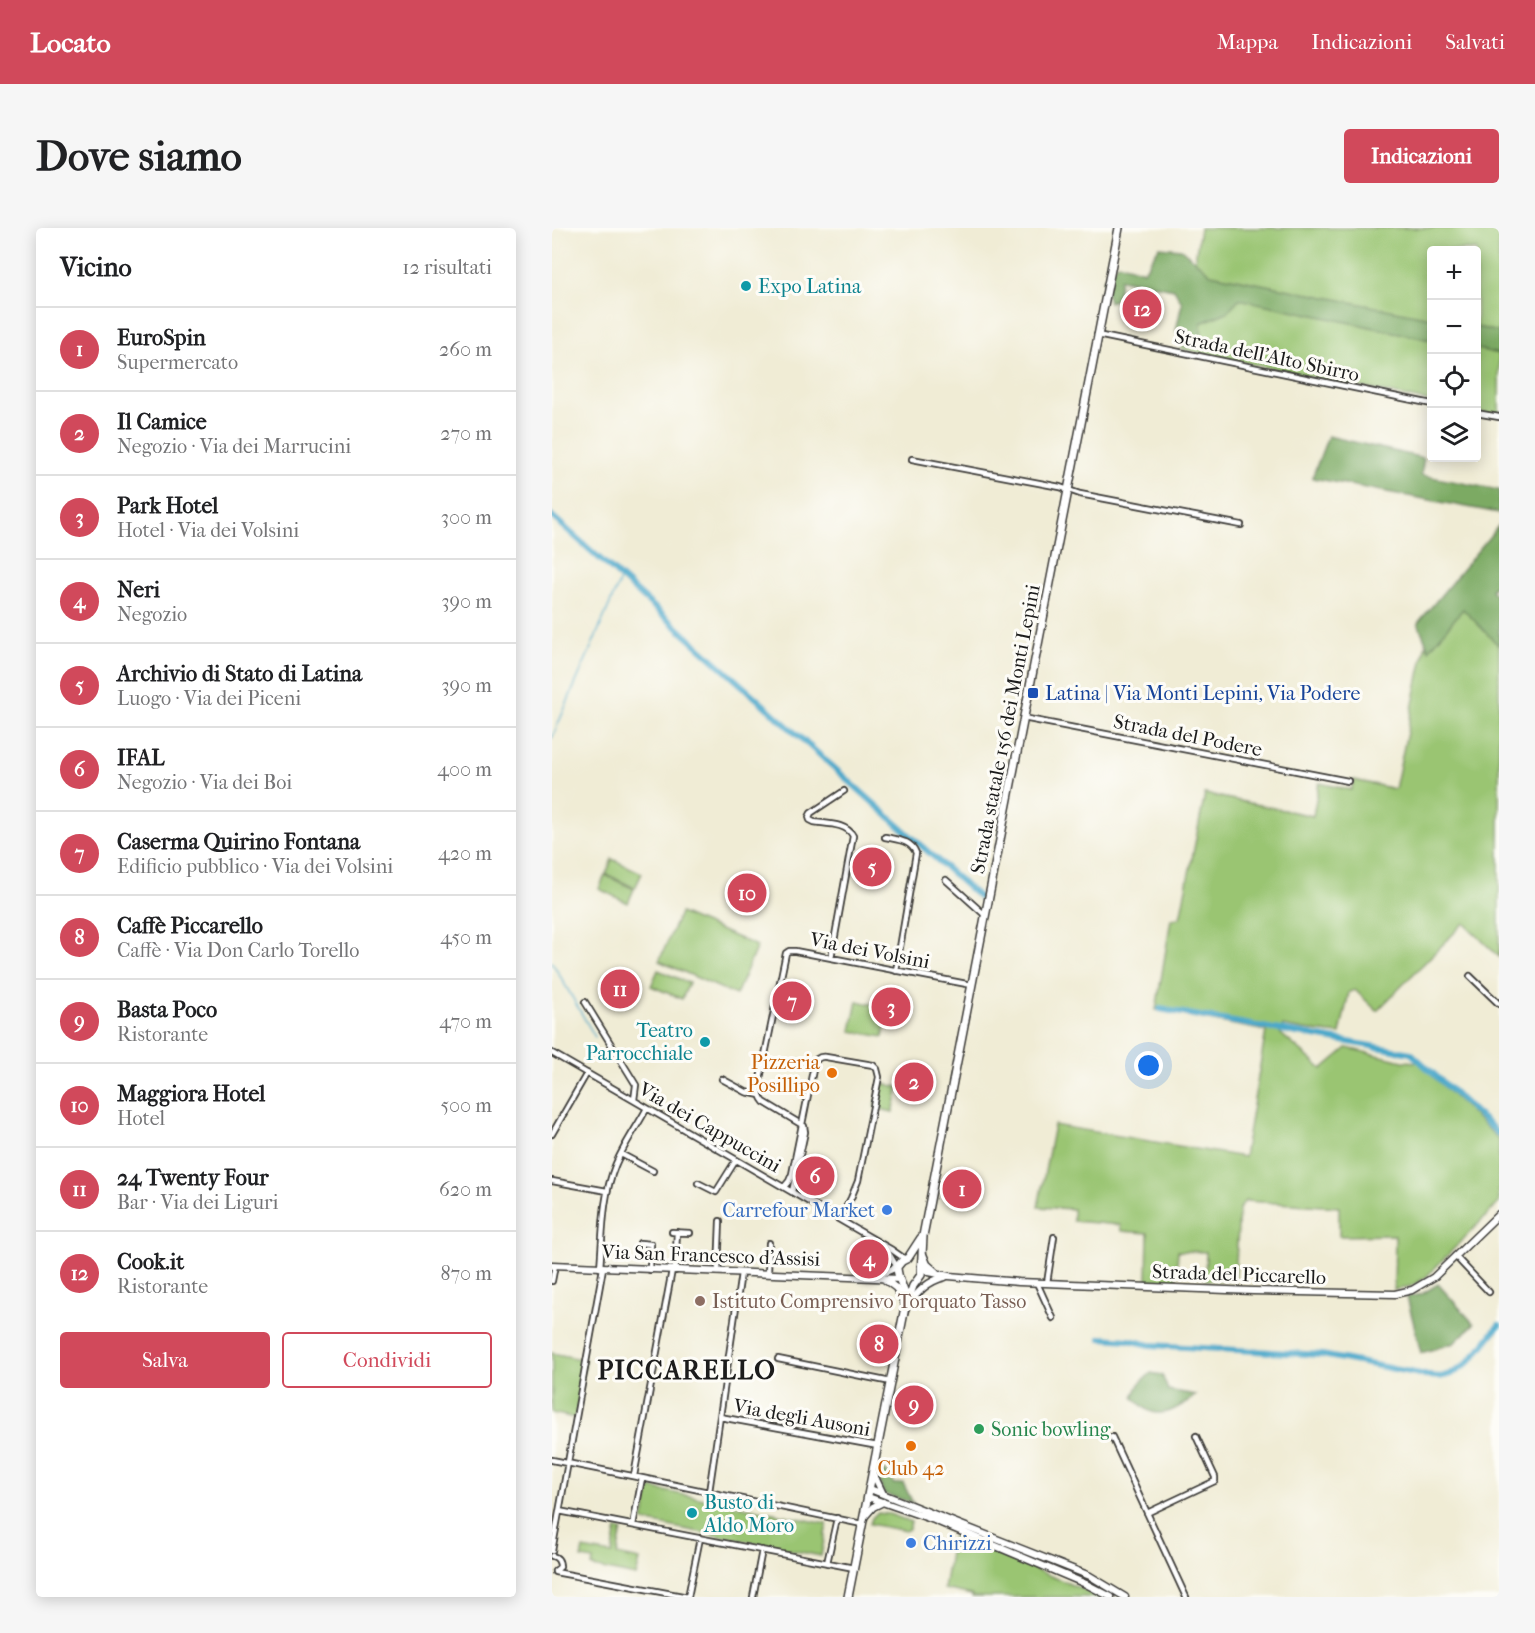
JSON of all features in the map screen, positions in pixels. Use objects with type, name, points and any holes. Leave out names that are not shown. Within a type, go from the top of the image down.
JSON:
[{"type":"main road","name":"Strada statale 156 dei Monti Lepini","points":[[905,1309],[921,1275],[923,1236],[1119,228]]},
{"type":"main road","name":"Strada statale 156 dei Monti Lepini","points":[[897,1267],[907,1259],[923,1236]]},
{"type":"main road","points":[[907,1259],[914,1260],[921,1266]]},
{"type":"main road","points":[[848,1597],[905,1309],[906,1296],[897,1274],[897,1267]]},
{"type":"main road","points":[[900,1279],[908,1283],[918,1280]]},
{"type":"street","name":"Strada dell'Alto Sbirro","points":[[1097,335],[1427,403]]},
{"type":"street","points":[[1481,414],[1499,417]]},
{"type":"street","points":[[912,459],[1241,525]]},
{"type":"street","name":"Strada del Podere","points":[[1023,718],[1348,781]]},
{"type":"street","points":[[831,958],[853,836],[847,828],[814,822],[809,817],[811,813],[844,791]]},
{"type":"street","points":[[885,837],[908,843],[916,853],[896,971]]},
{"type":"street","points":[[945,880],[985,915]]},
{"type":"street","name":"Via dei Volsini","points":[[760,1095],[760,1079],[786,953],[789,951],[972,985]]},
{"type":"street","points":[[1470,976],[1499,1004]]},
{"type":"street","points":[[585,1002],[636,1085],[634,1100]]},
{"type":"street","name":"Via dei Cappuccini","points":[[552,1053],[907,1259]]},
{"type":"street","points":[[792,1192],[814,1065],[818,1058],[826,1057],[871,1064],[879,1073],[858,1181],[840,1219]]},
{"type":"street","points":[[552,1134],[587,1073]]},
{"type":"street","points":[[722,1079],[746,1092],[760,1095],[764,1102],[803,1126]]},
{"type":"street","points":[[552,1551],[602,1268],[607,1191],[621,1154],[647,1108]]},
{"type":"street","points":[[784,1187],[791,1177],[803,1126]]},
{"type":"street","points":[[621,1154],[653,1172]]},
{"type":"street","points":[[698,1183],[713,1192],[718,1191],[736,1160]]},
{"type":"street","points":[[552,1181],[607,1191]]},
{"type":"street","name":"Strada del Piccarello","points":[[918,1280],[949,1276],[1037,1283],[1262,1292],[1391,1294],[1409,1291],[1427,1282],[1499,1214]]},
{"type":"street","points":[[718,1272],[720,1221]]},
{"type":"street","points":[[634,1476],[674,1270],[674,1232],[690,1233]]},
{"type":"street","points":[[1047,1283],[1054,1237]]},
{"type":"street","points":[[640,1243],[651,1244],[650,1270]]},
{"type":"street","points":[[768,1274],[769,1243]]},
{"type":"street","name":"Via dei Cappuccini","points":[[883,1245],[891,1254],[897,1267]]},
{"type":"street","points":[[905,1309],[922,1288],[938,1276],[927,1264],[921,1248]]},
{"type":"street","points":[[1455,1256],[1489,1292]]},
{"type":"street","points":[[552,1281],[553,1265]]},
{"type":"street","name":"Via San Francesco d'Assisi","points":[[553,1265],[900,1279]]},
{"type":"street","name":"Strada del Piccarello","points":[[921,1266],[938,1276]]},
{"type":"street","name":"Via San Francesco d'Assisi","points":[[870,1278],[897,1267]]},
{"type":"street","points":[[709,1492],[741,1273]]},
{"type":"street","points":[[881,1278],[896,1288],[903,1298],[905,1309]]},
{"type":"street","points":[[1037,1283],[1053,1318]]},
{"type":"street","points":[[778,1359],[891,1382]]},
{"type":"street","name":"Via degli Ausoni","points":[[720,1417],[878,1446]]},
{"type":"street","points":[[1147,1513],[1215,1481],[1196,1436]]},
{"type":"street","points":[[1112,1437],[1186,1597]]},
{"type":"street","points":[[552,1461],[837,1518],[863,1521],[873,1507],[883,1502]]},
{"type":"street","points":[[873,1473],[884,1494]]},
{"type":"street","points":[[633,1525],[642,1478]]},
{"type":"street","points":[[869,1493],[884,1494],[1090,1576],[1125,1597]]},
{"type":"street","points":[[869,1493],[883,1502],[934,1520],[1086,1584],[1111,1597]]},
{"type":"street","points":[[559,1511],[854,1568]]},
{"type":"street","points":[[827,1563],[837,1518]]},
{"type":"street","points":[[553,1572],[642,1591],[688,1597],[700,1538]]},
{"type":"street","points":[[753,1597],[762,1550]]},
{"type":"street","points":[[552,1556],[558,1559],[560,1567],[568,1574]]},
{"type":"street","points":[[553,1572],[560,1567]]},
{"type":"green space","points":[[1200,228],[1499,228],[1499,416],[1481,412],[1481,246],[1427,246],[1427,401],[1181,349]]},
{"type":"green space","points":[[1159,247],[1181,249],[1211,274],[1427,317],[1427,339],[1239,299],[1227,312],[1201,323],[1202,342],[1185,347],[1176,331],[1182,303],[1174,289],[1120,279],[1118,299],[1109,302],[1103,280],[1118,263],[1144,271]]},
{"type":"green space","points":[[1481,328],[1499,332],[1499,354],[1481,350]]},
{"type":"green space","points":[[1328,436],[1424,458],[1421,475],[1499,490],[1499,513],[1312,478]]},
{"type":"green space","points":[[1499,525],[1499,581],[1491,590],[1499,599],[1499,646],[1463,609],[1429,650],[1418,623]]},
{"type":"green space","points":[[1463,602],[1499,638],[1499,957],[1464,923],[1377,1011],[1355,990],[1349,992],[1340,1034],[1283,1026],[1281,1034],[1322,1069],[1347,1048],[1403,1061],[1418,1062],[1499,1139],[1499,1203],[1425,1278],[1411,1286],[1394,1290],[1395,1235],[1339,1236],[1339,1207],[1245,1201],[1239,1209],[1235,1281],[1205,1280],[1206,1252],[1178,1251],[1176,1281],[1147,1280],[1148,1233],[1121,1231],[1120,1225],[1073,1221],[1073,1209],[1038,1207],[1054,1125],[1244,1157],[1266,1031],[1156,1010],[1171,919],[1180,918],[1205,794],[1313,816],[1319,783],[1351,790],[1354,780],[1395,789],[1425,647]]},
{"type":"green space","points":[[612,859],[642,873],[635,888],[606,874]]},
{"type":"green space","points":[[605,875],[634,889],[628,903],[599,889]]},
{"type":"green space","points":[[680,913],[757,946],[736,995],[659,961]]},
{"type":"green space","points":[[658,970],[689,983],[682,999],[651,986]]},
{"type":"green space","points":[[857,1001],[889,1008],[883,1037],[851,1031]]},
{"type":"green space","points":[[880,1083],[899,1087],[893,1112],[875,1108]]},
{"type":"green space","points":[[1438,1284],[1474,1324],[1454,1343],[1421,1353],[1407,1297],[1422,1294]]},
{"type":"green space","points":[[552,1353],[586,1360],[575,1418],[552,1413]]},
{"type":"green space","points":[[1151,1373],[1162,1375],[1168,1390],[1196,1395],[1170,1411],[1158,1413],[1149,1411],[1133,1397],[1139,1384]]},
{"type":"green space","points":[[883,1471],[886,1471],[894,1484],[903,1483],[913,1503],[884,1494],[879,1480]]},
{"type":"green space","points":[[650,1488],[827,1524],[821,1556],[643,1521]]},
{"type":"green space","points":[[877,1513],[889,1514],[911,1522],[909,1529],[905,1531],[870,1524]]},
{"type":"green space","points":[[617,1529],[622,1530],[617,1555],[640,1560],[636,1576],[592,1567],[593,1560],[581,1558],[583,1549],[612,1554]]},
{"type":"green space","points":[[953,1535],[1101,1597],[972,1597],[972,1595],[944,1589]]},
{"type":"waterway","points":[[552,516],[980,898]]},
{"type":"waterway","points":[[552,738],[621,578]]},
{"type":"waterway","points":[[552,962],[595,1037]]},
{"type":"waterway","points":[[1160,1009],[1411,1053],[1499,1134]]},
{"type":"waterway","points":[[1101,1338],[1129,1340],[1150,1345],[1322,1355],[1439,1377],[1453,1373],[1468,1362],[1499,1325]]},
{"type":"place","name":"Expo Latina","points":[[746,286]]},
{"type":"place","name":"Cook.it","points":[[1142,309]]},
{"type":"place","name":"Latina | Via Monti Lepini, Via Podere","points":[[1033,693]]},
{"type":"place","name":"Archivio di Stato di Latina","points":[[872,867]]},
{"type":"place","name":"Maggiora Hotel","points":[[747,893]]},
{"type":"place","name":"24 Twenty Four","points":[[620,989]]},
{"type":"place","name":"Caserma Quirino Fontana","points":[[792,1001]]},
{"type":"place","name":"Park Hotel","points":[[891,1007]]},
{"type":"place","name":"Teatro Parrocchiale","points":[[705,1042]]},
{"type":"place","name":"Pizzeria Posillipo","points":[[832,1073]]},
{"type":"place","name":"Il Camice","points":[[914,1082]]},
{"type":"place","name":"IFAL","points":[[815,1176]]},
{"type":"place","name":"EuroSpin","points":[[962,1189]]},
{"type":"place","name":"Carrefour Market","points":[[887,1210]]},
{"type":"place","name":"Neri","points":[[869,1259]]},
{"type":"place","name":"Istituto Comprensivo Torquato Tasso","points":[[700,1301]]},
{"type":"place","name":"Caffè Piccarello","points":[[879,1344]]},
{"type":"place","name":"Basta Poco","points":[[914,1405]]},
{"type":"place","name":"Sonic bowling","points":[[979,1429]]},
{"type":"place","name":"Club 42","points":[[911,1446]]},
{"type":"place","name":"Busto di Aldo Moro","points":[[692,1513]]},
{"type":"place","name":"Chirizzi","points":[[911,1543]]},
{"type":"district","name":"PICCARELLO","points":[[687,1370]]}]
